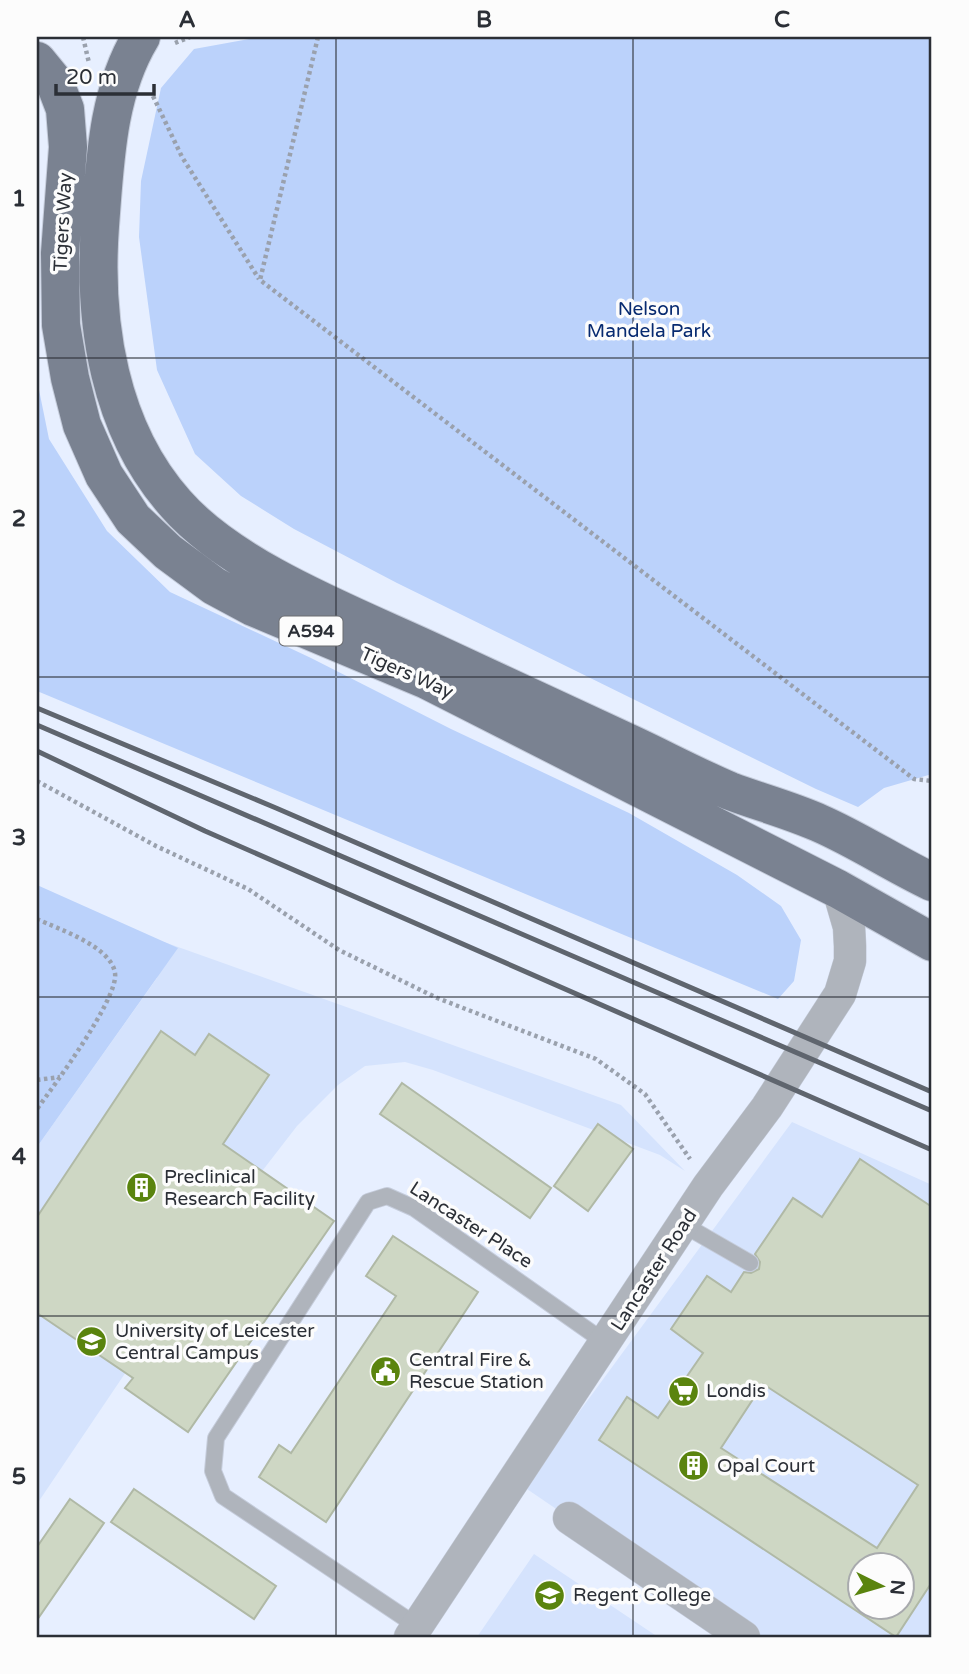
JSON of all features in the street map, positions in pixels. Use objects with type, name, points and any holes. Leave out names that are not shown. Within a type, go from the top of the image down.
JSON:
[{"type":"main road","name":"Tigers Way","points":[[141,37],[122,76],[112,118],[99,241],[100,299],[104,344],[115,394],[133,442],[153,475],[177,505],[204,532],[285,582],[729,790],[820,823],[932,882]]},
{"type":"main road","name":"Tigers Way","points":[[37,61],[55,83],[65,109],[68,147],[60,253],[61,325],[70,378],[82,425],[104,475],[132,519],[168,552],[214,586],[253,607],[427,680],[838,889],[932,942]]},
{"type":"street","name":"Lancaster Road","points":[[414,1632],[708,1186],[766,1107],[840,994],[850,961],[850,946],[849,927],[838,889]]},
{"type":"street","points":[[569,1518],[744,1637]]},
{"type":"lane","name":"Lancaster Place","points":[[414,1632],[223,1496],[213,1471],[216,1438],[368,1202],[387,1196],[414,1208],[606,1343]]},
{"type":"lane","points":[[684,1225],[750,1263]]},
{"type":"path","points":[[83,37],[89,63]]},
{"type":"path","points":[[260,280],[318,37]]},
{"type":"path","points":[[148,92],[155,98],[182,157],[260,280],[914,779],[932,781]]},
{"type":"path","points":[[37,781],[156,846],[248,889],[339,950],[437,998],[596,1059],[645,1094],[708,1186]]},
{"type":"path","points":[[37,919],[94,945],[109,960],[115,973],[111,995],[61,1077],[37,1109]]},
{"type":"path","points":[[37,1080],[61,1077]]},
{"type":"shaded area","name":"University of Leicester Central Campus","points":[[164,942],[621,1105],[685,1171],[660,1155],[433,1070],[405,1062],[365,1066],[338,1085],[297,1126],[256,1179],[37,1504],[37,1147],[157,978]]},
{"type":"shaded area","points":[[792,1122],[932,1185],[932,1637],[744,1637],[524,1487]]},
{"type":"shaded area","name":"Regent College","points":[[534,1554],[658,1637],[477,1637]]},
{"type":"green space","name":"Nelson Mandela Park","points":[[260,37],[932,37],[932,774],[884,788],[858,807],[816,789],[397,583],[294,529],[241,496],[195,454],[157,370],[139,237],[141,181],[161,88],[194,49]]},
{"type":"green space","points":[[37,380],[49,439],[107,531],[170,592],[629,813],[737,875],[781,906],[801,940],[794,981],[778,999],[37,691]]},
{"type":"green space","points":[[37,885],[178,948],[37,1147]]},
{"type":"building","name":"Preclinical Research Facility","points":[[161,1031],[195,1055],[209,1034],[269,1075],[223,1144],[334,1221],[188,1432],[125,1388],[133,1378],[37,1313],[37,1217]]},
{"type":"building","points":[[402,1083],[551,1188],[530,1218],[380,1114]]},
{"type":"building","points":[[598,1124],[633,1149],[588,1211],[554,1186]]},
{"type":"building","points":[[860,1159],[932,1207],[932,1582],[916,1606],[916,1552],[846,1552],[846,1604],[599,1440],[627,1397],[658,1418],[703,1353],[671,1329],[707,1276],[731,1292],[744,1272],[751,1273],[759,1269],[760,1262],[755,1254],[793,1198],[822,1217]],"holes":[[[763,1384],[918,1485],[877,1548],[721,1448]]]},
{"type":"building","name":"Central Fire & Rescue Station","points":[[393,1236],[478,1292],[326,1522],[259,1477],[279,1445],[291,1453],[396,1296],[366,1276]]},
{"type":"building","points":[[134,1489],[276,1586],[254,1619],[111,1522]]},
{"type":"building","points":[[70,1499],[104,1523],[37,1620],[37,1547]]},
{"type":"building","points":[[873,1622],[906,1622],[896,1637]]},
{"type":"railway","points":[[37,708],[276,808],[932,1092]]},
{"type":"railway","points":[[37,725],[932,1111]]},
{"type":"railway","points":[[37,751],[205,831],[932,1150]]},
{"type":"place","name":"Preclinical Research Facility","points":[[141,1188]]},
{"type":"place","name":"University of Leicester Central Campus","points":[[92,1342]]},
{"type":"place","name":"Central Fire & Rescue Station","points":[[386,1371]]},
{"type":"place","name":"Londis","points":[[683,1391]]},
{"type":"place","name":"Opal Court","points":[[694,1466]]},
{"type":"place","name":"Regent College","points":[[550,1595]]}]
